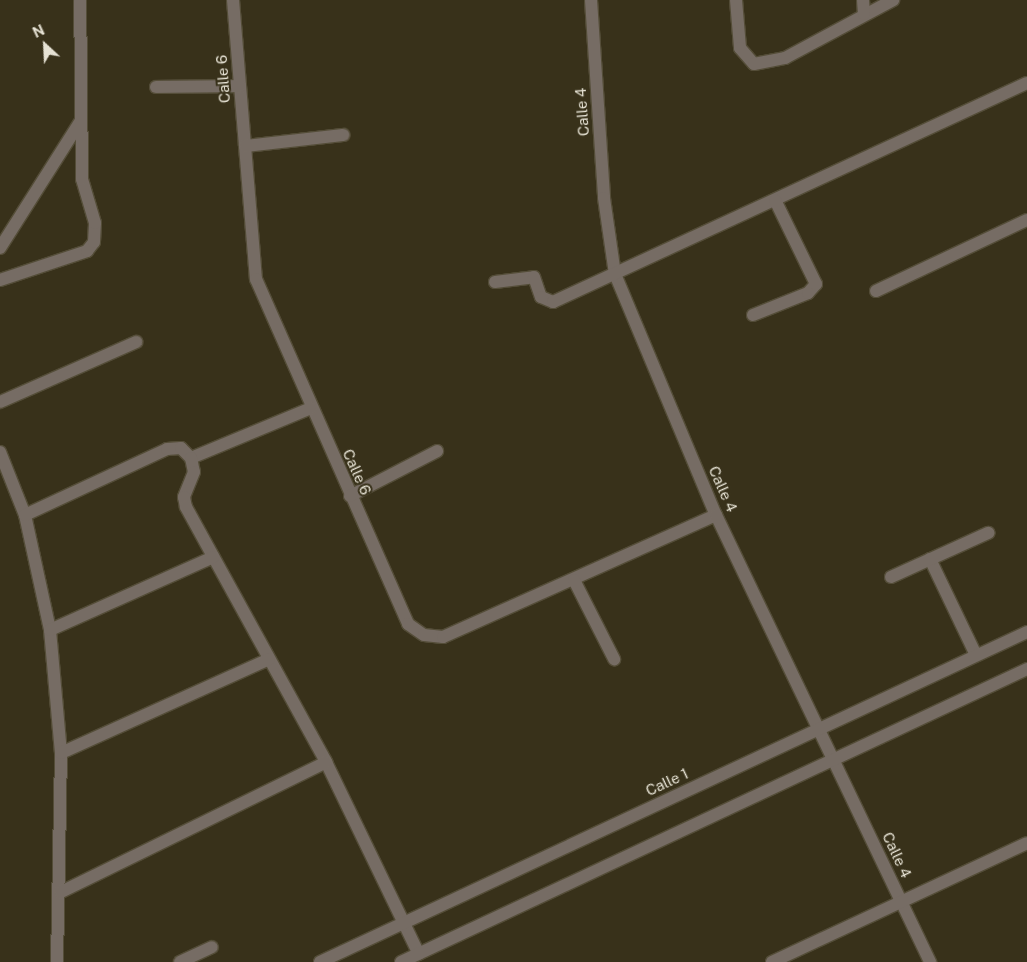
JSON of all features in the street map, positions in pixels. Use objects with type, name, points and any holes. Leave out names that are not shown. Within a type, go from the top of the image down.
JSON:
[{"type":"street","points":[[0,280],[87,251],[94,242],[95,223],[82,179],[80,0]]},
{"type":"street","name":"Calle 6","points":[[233,0],[256,279],[310,408],[408,624],[424,635],[443,638],[716,515]]},
{"type":"street","name":"Calle 4","points":[[591,0],[604,198],[615,274],[716,515],[930,962]]},
{"type":"street","points":[[736,0],[740,48],[754,64],[785,58],[893,0]]},
{"type":"street","points":[[863,0],[864,14]]},
{"type":"street","points":[[495,282],[534,276],[541,297],[553,302],[1027,83]]},
{"type":"street","points":[[156,87],[240,86]]},
{"type":"street","points":[[0,248],[80,122]]},
{"type":"street","points":[[245,146],[343,135]]},
{"type":"street","points":[[753,315],[808,293],[816,284],[775,200]]},
{"type":"street","points":[[876,291],[1027,220]]},
{"type":"street","points":[[0,402],[136,342]]},
{"type":"street","points":[[191,458],[310,408]]},
{"type":"street","points":[[25,515],[167,449],[181,448],[191,458],[194,472],[184,497],[186,507],[268,660],[326,762],[419,954]]},
{"type":"street","points":[[350,496],[437,451]]},
{"type":"street","points":[[0,452],[25,515],[50,630],[61,753],[60,892],[57,962]]},
{"type":"street","points":[[891,577],[988,533]]},
{"type":"street","points":[[50,630],[213,557]]},
{"type":"street","points":[[930,559],[976,655]]},
{"type":"street","points":[[574,580],[614,659]]},
{"type":"street","name":"Calle 1","points":[[320,962],[1027,632]]},
{"type":"street","points":[[61,753],[268,660]]},
{"type":"street","points":[[401,962],[1027,670]]},
{"type":"street","points":[[60,892],[326,762]]},
{"type":"street","points":[[772,962],[1027,843]]},
{"type":"street","points":[[180,962],[212,947]]}]
